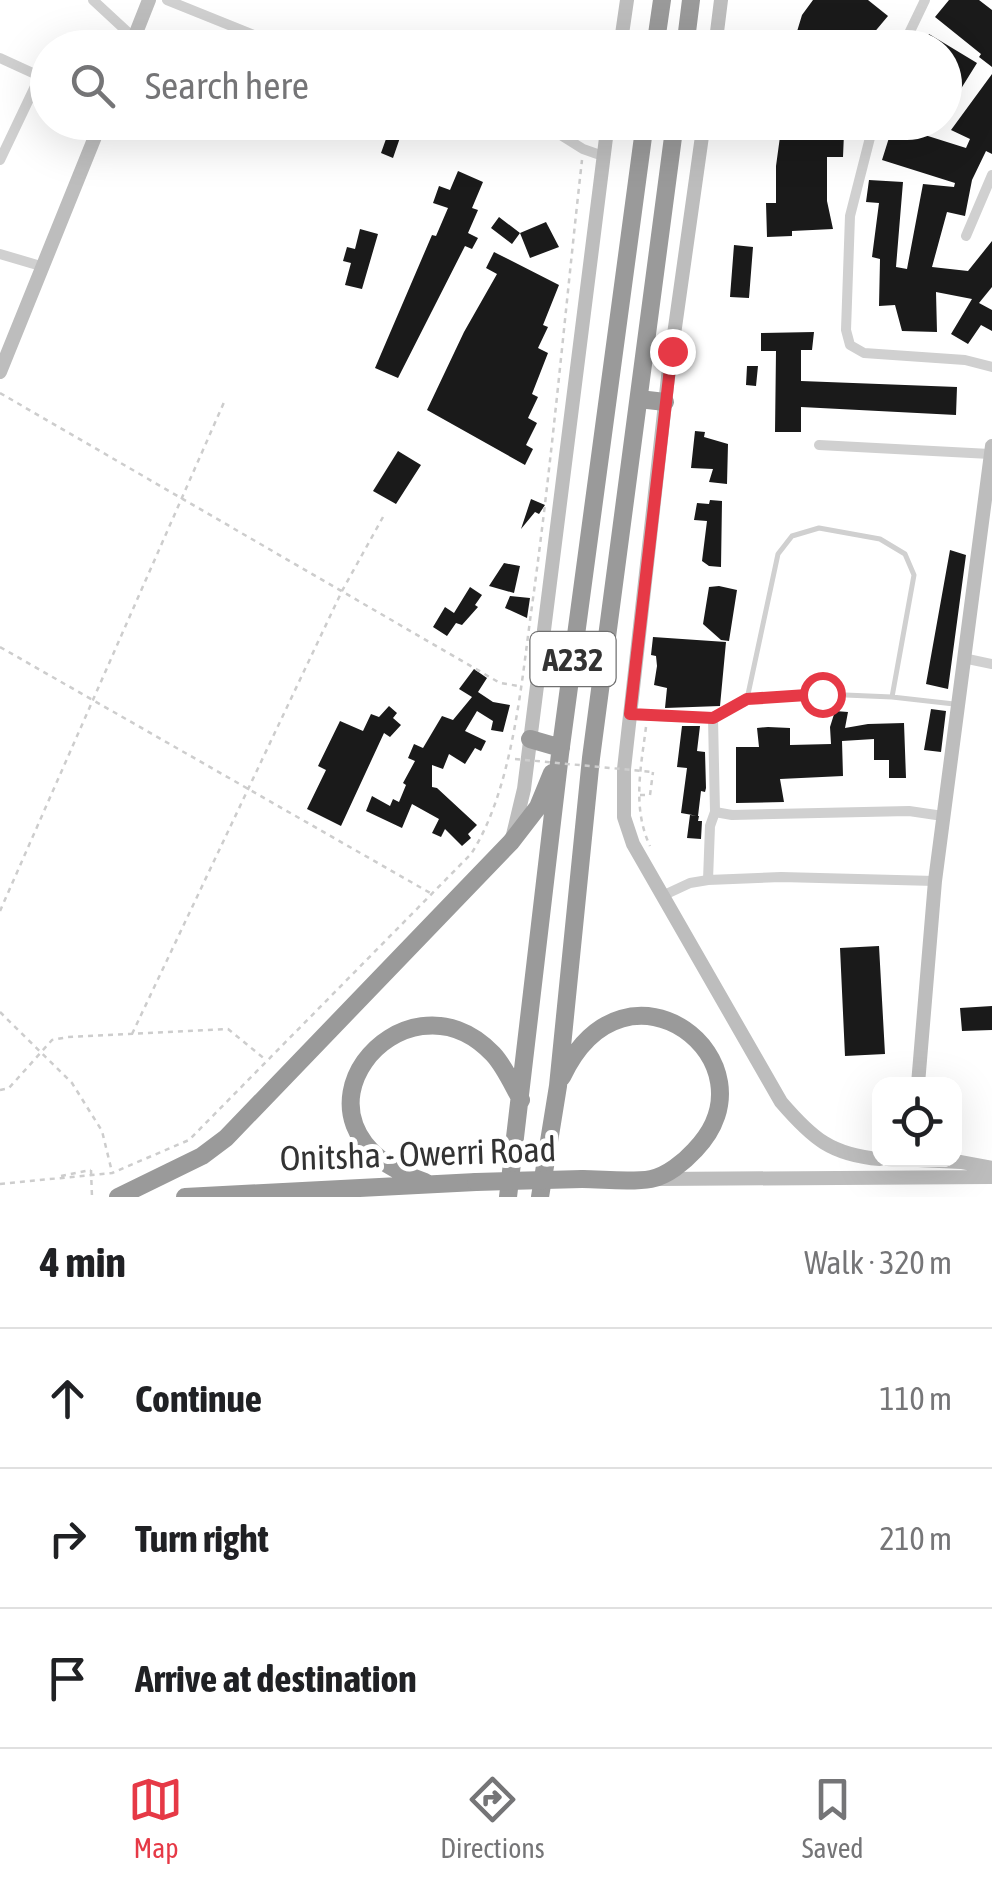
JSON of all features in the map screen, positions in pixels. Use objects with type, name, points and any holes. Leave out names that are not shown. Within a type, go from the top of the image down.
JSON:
[{"type":"highway","points":[[658,30],[662,0]]},
{"type":"highway","points":[[687,30],[691,0]]},
{"type":"highway","name":"A232","points":[[508,1197],[560,751],[644,140]]},
{"type":"highway","name":"A232","points":[[540,1197],[558,1086],[591,758],[673,140]]},
{"type":"highway","points":[[638,399],[666,402]]},
{"type":"highway","points":[[118,1197],[202,1156],[226,1138],[511,842],[538,808],[560,751],[525,736]]},
{"type":"highway","points":[[558,1086],[578,1048],[608,1025],[646,1014],[660,1016],[688,1032],[712,1060],[720,1105],[710,1134],[677,1166],[653,1179]]},
{"type":"highway","points":[[425,1182],[386,1166],[370,1154],[351,1113],[354,1080],[370,1052],[384,1040],[428,1026],[462,1032],[491,1052],[521,1101]]},
{"type":"highway","name":"Onitsha - Owerri Road","points":[[185,1197],[425,1182],[653,1179]]},
{"type":"main road","points":[[137,30],[149,0]]},
{"type":"main road","points":[[623,30],[627,0]]},
{"type":"main road","points":[[717,30],[721,0]]},
{"type":"main road","points":[[0,372],[94,140]]},
{"type":"main road","points":[[511,842],[524,790],[525,736],[606,140]]},
{"type":"main road","points":[[702,140],[630,714],[624,816],[633,844],[781,1102],[813,1138],[832,1148],[872,1157]]},
{"type":"main road","points":[[919,1077],[935,881],[991,450]]},
{"type":"main road","points":[[962,1162],[992,1168]]},
{"type":"main road","points":[[653,1179],[992,1177]]},
{"type":"street","points":[[93,0],[120,30]]},
{"type":"street","points":[[167,0],[241,30]]},
{"type":"street","points":[[911,30],[925,0]]},
{"type":"street","points":[[0,58],[30,72]]},
{"type":"street","points":[[0,160],[30,104]]},
{"type":"street","points":[[569,140],[604,156]]},
{"type":"street","points":[[869,140],[850,216],[846,330],[850,345],[864,353],[965,360],[992,367]]},
{"type":"street","points":[[966,236],[992,175]]},
{"type":"street","points":[[0,254],[44,267]]},
{"type":"street","points":[[819,446],[991,450]]},
{"type":"street","points":[[963,658],[992,664]]},
{"type":"street","points":[[630,714],[713,718],[715,812],[710,826],[708,880]]},
{"type":"street","points":[[715,812],[732,815],[908,811],[943,816]]},
{"type":"street","points":[[662,896],[690,883],[708,880],[781,877],[935,881]]},
{"type":"lane","points":[[747,699],[778,554],[792,536],[819,528],[880,539],[905,554],[910,564],[914,575],[892,697]]},
{"type":"lane","points":[[713,718],[747,699],[822,694],[958,704]]},
{"type":"path","points":[[0,1184],[112,1173],[189,1140],[471,854],[487,829],[521,686],[583,149]]},
{"type":"path","points":[[0,393],[500,683],[521,686]]},
{"type":"path","points":[[0,911],[225,400]]},
{"type":"path","points":[[132,1034],[342,591],[383,518]]},
{"type":"path","points":[[0,647],[432,894]]},
{"type":"path","points":[[647,715],[640,814],[655,857]]},
{"type":"path","points":[[512,731],[525,736]]},
{"type":"path","points":[[516,759],[654,772],[650,795],[639,795]]},
{"type":"path","points":[[0,1012],[72,1083],[102,1131],[112,1173]]},
{"type":"path","points":[[0,1090],[10,1088],[52,1040],[228,1030],[267,1061]]},
{"type":"path","points":[[61,1179],[60,1174],[92,1170],[92,1197]]},
{"type":"building","points":[[813,0],[868,0],[888,16],[876,30],[797,30]]},
{"type":"building","points":[[949,0],[979,0],[992,10],[992,67],[962,39],[962,30],[951,30],[935,17]]},
{"type":"building","points":[[962,54],[977,63],[962,87]]},
{"type":"building","points":[[992,74],[992,154],[986,151],[972,180],[965,216],[947,212],[932,267],[968,271],[992,241],[992,287],[979,303],[992,310],[992,331],[981,325],[968,344],[951,334],[972,299],[936,292],[937,332],[902,331],[895,305],[879,306],[880,259],[872,257],[879,203],[866,202],[869,180],[903,182],[896,267],[907,269],[923,184],[954,187],[955,183],[882,160],[888,140],[941,140],[966,148],[970,139],[962,135],[962,115]]},
{"type":"building","points":[[386,140],[399,140],[393,158],[381,153]]},
{"type":"building","points":[[780,140],[844,140],[843,157],[827,157],[827,201],[833,229],[767,237],[766,203],[776,203]]},
{"type":"building","points":[[458,171],[483,182],[472,208],[478,210],[468,233],[478,238],[472,249],[465,246],[398,378],[375,368],[432,235],[436,236],[448,208],[433,203],[439,186],[450,190]]},
{"type":"building","points":[[499,217],[520,233],[512,244],[491,228]]},
{"type":"building","points":[[546,222],[559,247],[530,258],[520,233]]},
{"type":"building","points":[[360,229],[378,234],[362,289],[345,285],[351,263],[343,261],[347,247],[355,249]]},
{"type":"building","points":[[734,245],[753,247],[749,298],[730,297]]},
{"type":"building","points":[[494,252],[559,285],[538,348],[548,353],[532,394],[538,397],[528,418],[537,423],[526,445],[533,449],[525,465],[427,410],[497,274],[486,268]]},
{"type":"building","points":[[814,332],[812,350],[801,350],[801,381],[957,387],[956,415],[801,407],[801,432],[775,432],[776,351],[761,351],[761,333]]},
{"type":"building","points":[[747,366],[758,366],[756,386],[746,385]]},
{"type":"building","points":[[695,431],[728,444],[727,484],[709,482],[713,469],[691,468]]},
{"type":"building","points":[[398,451],[421,465],[396,504],[373,491]]},
{"type":"building","points":[[531,499],[545,505],[521,529]]},
{"type":"building","points":[[710,500],[722,501],[721,567],[702,561],[707,521],[694,520],[697,503],[709,504]]},
{"type":"building","points":[[950,550],[966,555],[948,689],[926,684]]},
{"type":"building","points":[[504,563],[520,566],[514,593],[489,586]]},
{"type":"building","points":[[470,587],[482,595],[475,605],[478,607],[462,625],[456,623],[447,636],[433,627],[445,607],[454,613]]},
{"type":"building","points":[[709,587],[737,590],[729,641],[721,640],[703,624]]},
{"type":"building","points":[[510,596],[530,598],[527,618],[505,608]]},
{"type":"building","points":[[653,637],[726,642],[720,706],[665,708],[667,688],[654,685],[657,666],[656,656],[651,655]]},
{"type":"building","points":[[474,669],[487,678],[478,692],[493,702],[510,705],[503,732],[491,730],[493,721],[477,711],[465,731],[486,741],[481,751],[475,748],[465,764],[449,754],[443,769],[432,765],[432,787],[477,825],[468,834],[471,838],[462,846],[445,829],[441,837],[432,833],[439,819],[412,804],[402,828],[366,811],[372,796],[390,806],[393,799],[399,802],[406,785],[403,783],[415,761],[408,758],[414,744],[423,748],[442,716],[453,720],[472,697],[459,689]]},
{"type":"building","points":[[389,706],[397,713],[393,718],[401,725],[390,737],[384,733],[341,826],[307,809],[326,770],[318,766],[340,721],[363,731],[371,714],[379,717]]},
{"type":"building","points":[[931,709],[946,711],[941,752],[924,750]]},
{"type":"building","points":[[835,711],[848,712],[845,728],[904,723],[906,778],[889,778],[889,760],[874,760],[874,739],[842,741],[843,776],[780,779],[784,802],[736,803],[736,747],[759,747],[757,728],[768,727],[790,728],[790,745],[831,744],[830,727]]},
{"type":"building","points":[[682,726],[700,726],[697,751],[705,752],[706,788],[701,791],[698,816],[681,813],[687,768],[677,767]]},
{"type":"building","points":[[690,815],[699,816],[698,821],[702,821],[701,839],[687,838]]},
{"type":"building","points":[[879,946],[885,1054],[845,1056],[840,948]]},
{"type":"building","points":[[992,1006],[992,1030],[962,1031],[960,1008]]},
{"type":"route","points":[[672,351],[630,714],[713,718],[747,699],[822,694]]}]
